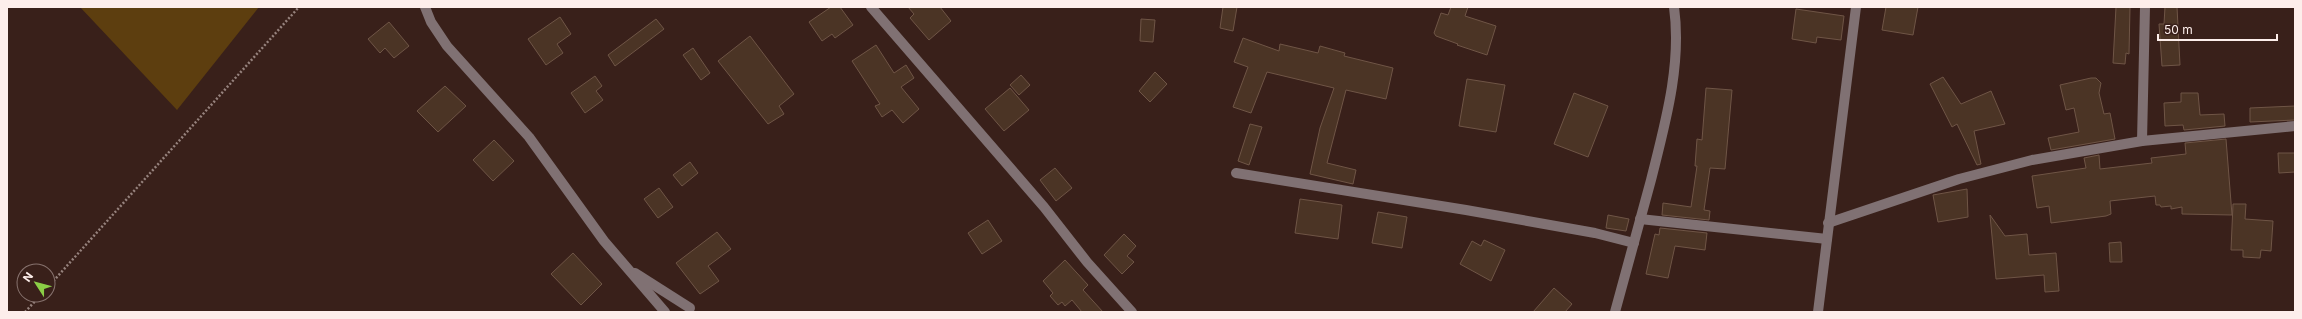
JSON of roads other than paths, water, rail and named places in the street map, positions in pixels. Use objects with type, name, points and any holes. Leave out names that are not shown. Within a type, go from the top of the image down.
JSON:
[{"type":"street","points":[[425,7],[431,22],[447,46],[529,138],[624,265],[665,312]]},
{"type":"street","points":[[870,7],[1044,207],[1087,262],[1132,312]]},
{"type":"street","points":[[1616,312],[1668,112],[1674,66],[1676,22],[1674,7]]},
{"type":"street","points":[[1818,312],[1856,7]]},
{"type":"street","points":[[2142,141],[2145,7]]},
{"type":"street","points":[[1828,223],[1981,173],[2032,160],[2142,141],[2295,126]]},
{"type":"street","points":[[1236,173],[1595,233],[1634,243]]},
{"type":"street","points":[[1640,219],[1826,239]]},
{"type":"street","points":[[624,265],[690,308]]}]
